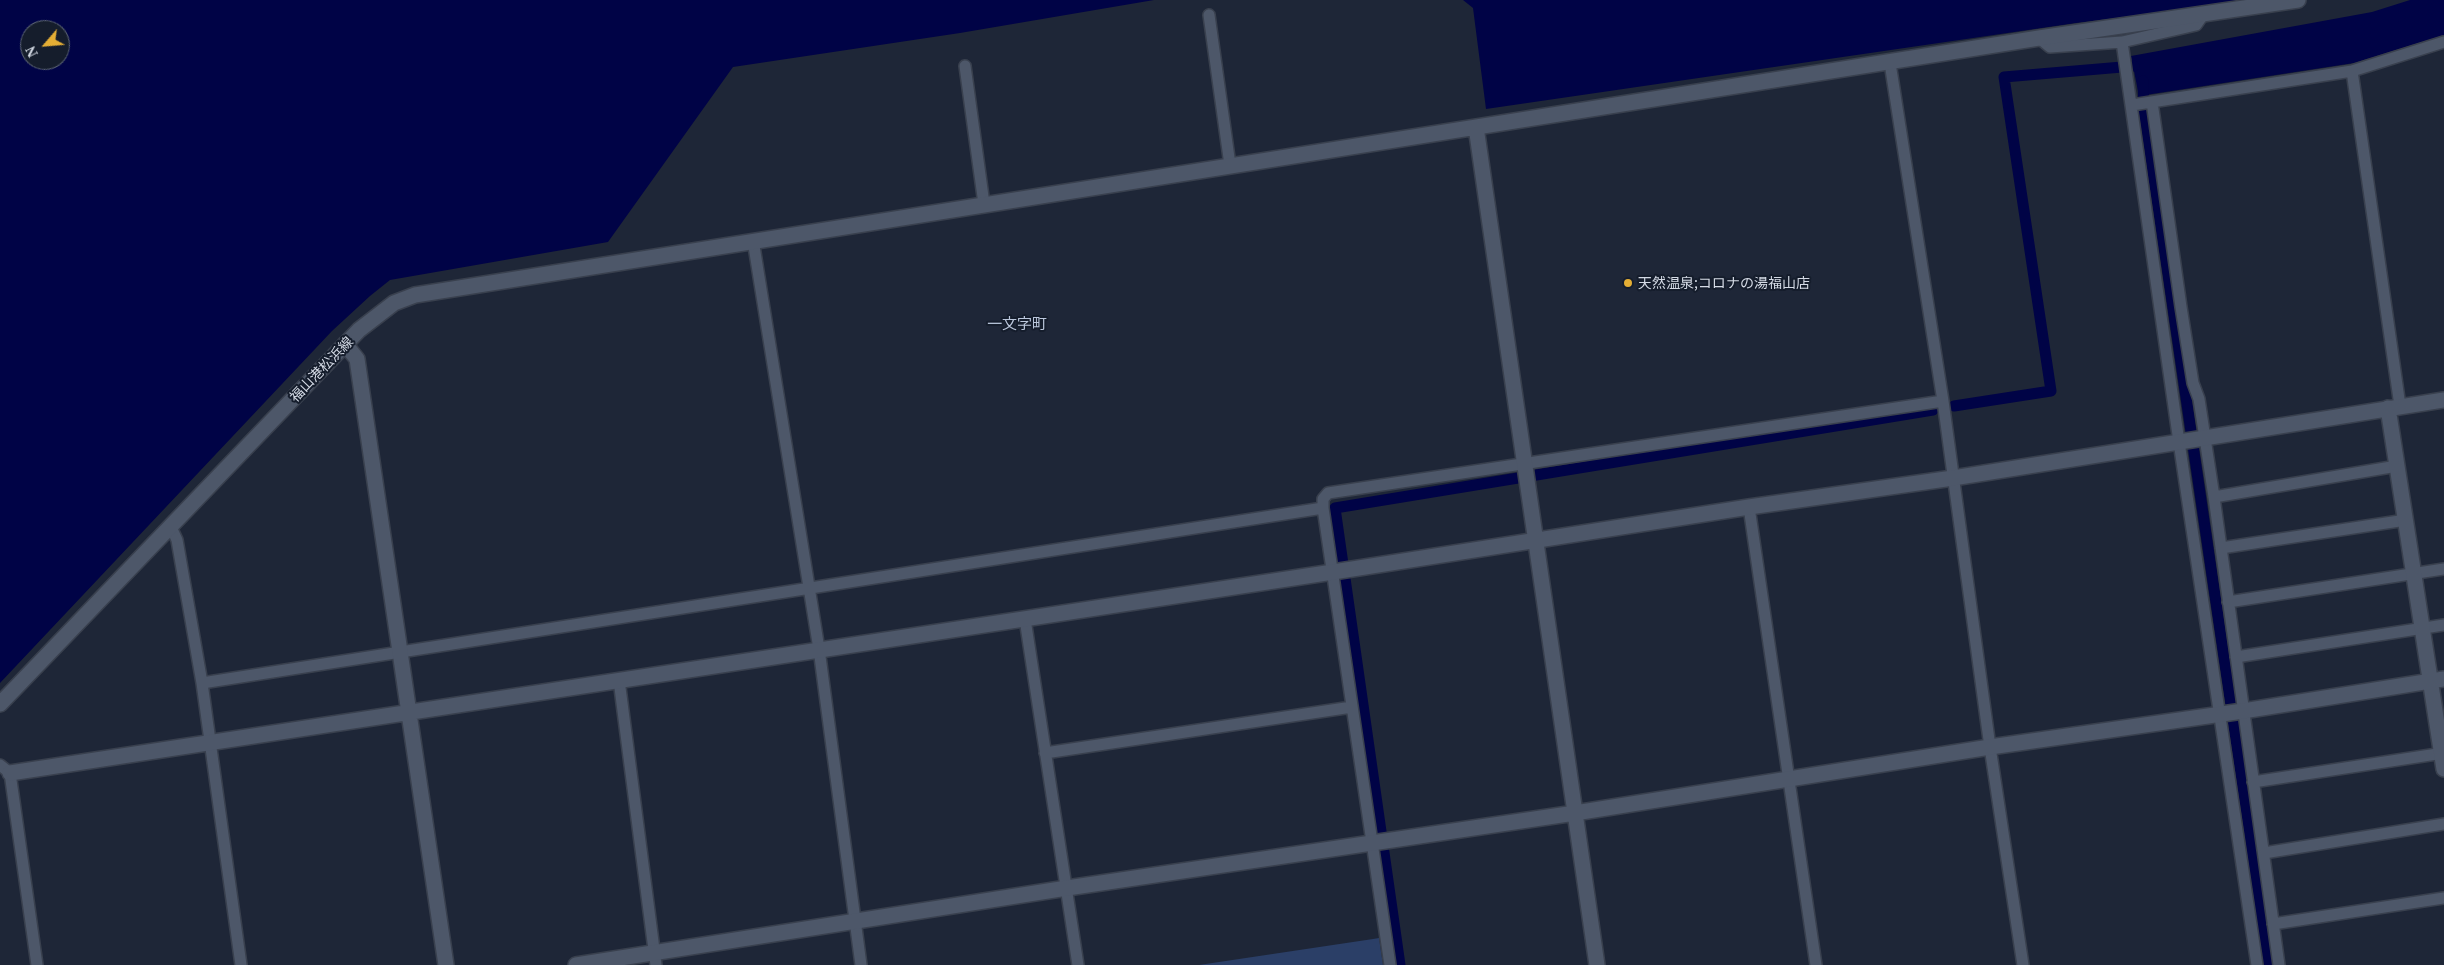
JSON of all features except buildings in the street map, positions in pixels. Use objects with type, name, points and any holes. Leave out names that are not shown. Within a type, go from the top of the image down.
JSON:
[{"type":"street","name":"福山港松浜線","points":[[0,704],[345,344],[370,320],[394,303],[414,295],[2040,38],[2298,0]]},
{"type":"street","points":[[2040,38],[2050,47],[2122,42],[2196,25],[2203,15]]},
{"type":"street","points":[[1209,16],[1230,165]]},
{"type":"street","points":[[2122,42],[2128,79],[2143,103],[2181,308],[2192,440],[2214,497],[2236,657],[2232,713],[2253,782],[2279,965]]},
{"type":"street","points":[[2143,103],[2352,71],[2444,42]]},
{"type":"street","points":[[1890,63],[1943,400],[1990,747],[2022,965]]},
{"type":"street","points":[[965,66],[984,204]]},
{"type":"street","points":[[2352,71],[2394,407],[2397,466],[2423,628],[2437,680],[2444,769]]},
{"type":"street","points":[[2143,103],[2232,713],[2257,965]]},
{"type":"street","points":[[1476,127],[1597,965]]},
{"type":"street","points":[[753,240],[810,587],[861,965]]},
{"type":"street","points":[[345,344],[358,360],[446,965]]},
{"type":"street","points":[[1390,965],[1380,842],[1352,707],[1341,571],[1323,508],[1323,499],[1328,494],[1525,466],[1943,400]]},
{"type":"street","points":[[37,965],[5,769],[210,744],[1749,507],[1953,478],[2444,400]]},
{"type":"street","points":[[2214,497],[2397,466]]},
{"type":"street","points":[[1749,507],[1816,965]]},
{"type":"street","points":[[202,683],[1323,508]]},
{"type":"street","points":[[2221,548],[2406,520]]},
{"type":"street","points":[[171,527],[177,540],[202,683],[241,965]]},
{"type":"street","points":[[2228,602],[2444,569]]},
{"type":"street","points":[[1025,618],[1078,965]]},
{"type":"street","points":[[2236,657],[2444,625]]},
{"type":"street","points":[[619,680],[655,959]]},
{"type":"street","points":[[576,965],[655,959],[854,921],[1575,813],[1990,747],[2232,713],[2437,680]]},
{"type":"street","points":[[1045,753],[1352,707]]},
{"type":"street","points":[[2253,782],[2443,753]]},
{"type":"street","points":[[2264,853],[2444,824]]},
{"type":"street","points":[[2273,924],[2444,898]]},
{"type":"shaded area","points":[[0,0],[1154,0],[960,33],[733,67],[608,242],[390,280],[332,331],[0,683]]},
{"type":"shaded area","points":[[1463,0],[2259,0],[2076,23],[1486,109],[1473,8]]},
{"type":"shaded area","points":[[2410,0],[2444,0],[2444,35],[2354,63],[2139,96],[2131,56],[2372,12]]},
{"type":"shaded area","points":[[1379,938],[1383,965],[1199,965],[1373,939]]},
{"type":"waterway","points":[[1954,406],[2051,391],[2004,77],[2134,66]]},
{"type":"waterway","points":[[2143,81],[2144,110],[2269,965]]},
{"type":"waterway","points":[[1400,965],[1335,508],[1933,410]]},
{"type":"place","name":"天然温泉;コロナの湯福山店","points":[[1628,283]]},
{"type":"district","name":"一文字町","points":[[1017,323]]}]
